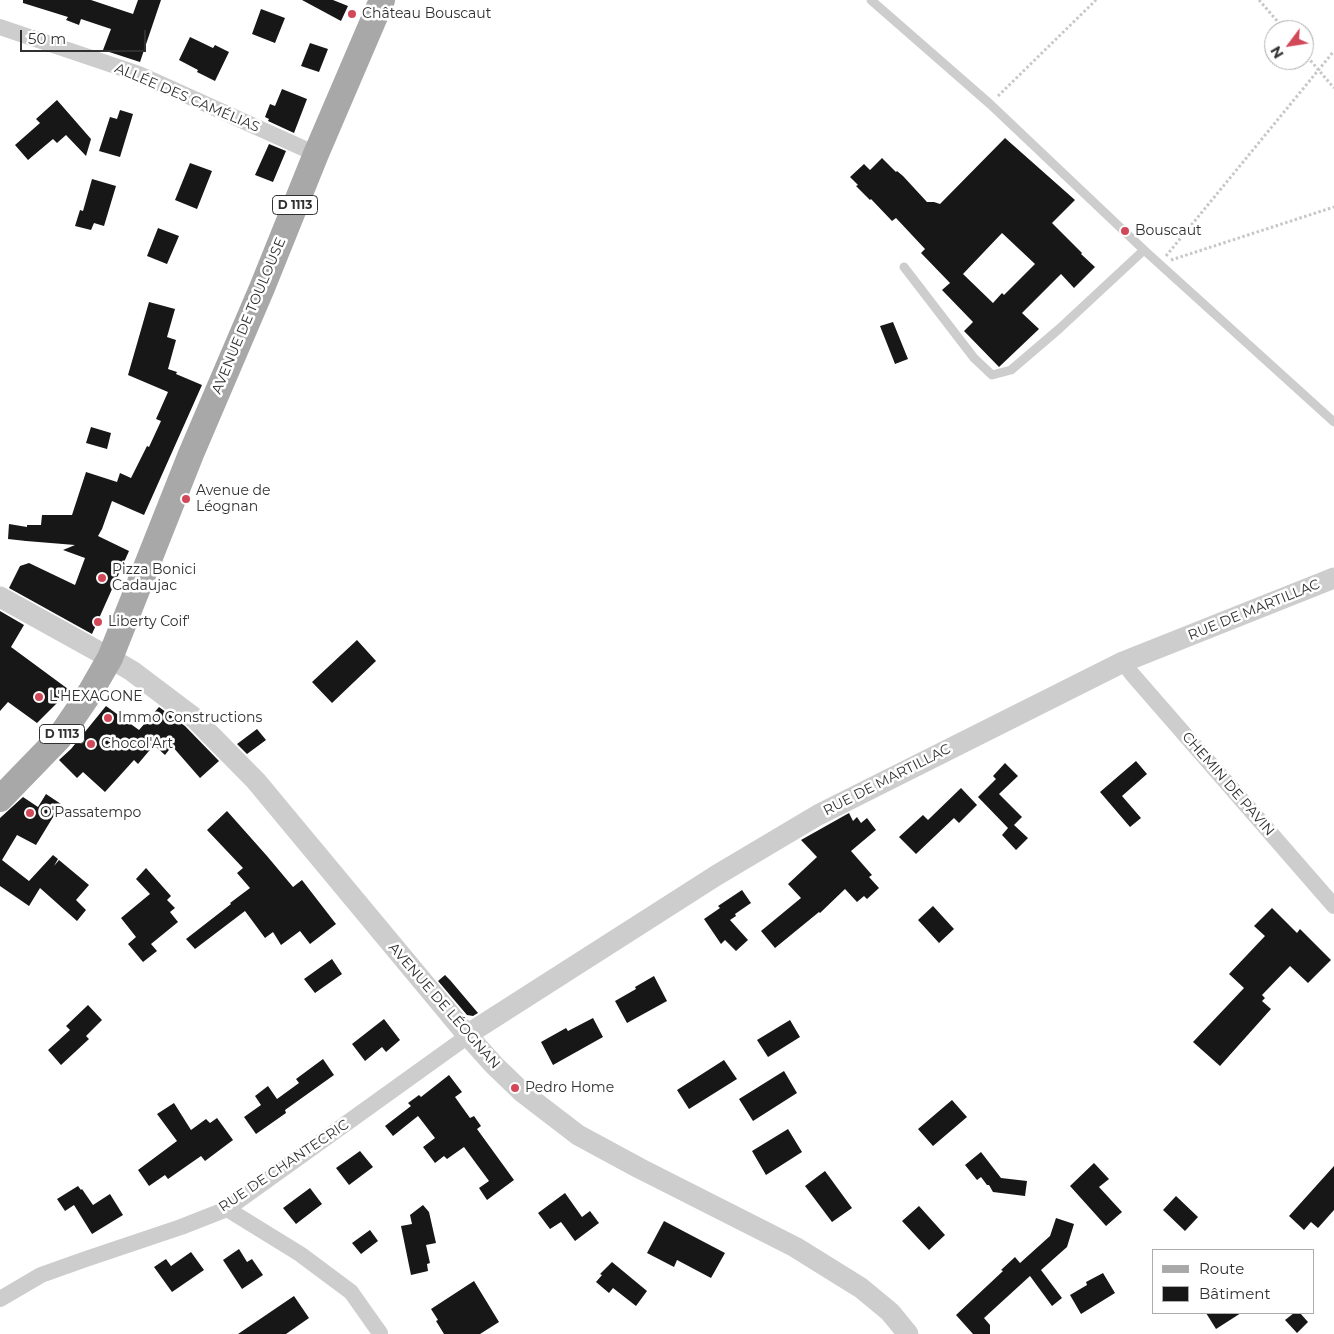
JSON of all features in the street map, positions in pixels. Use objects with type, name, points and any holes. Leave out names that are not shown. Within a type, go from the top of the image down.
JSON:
[{"type":"main road","name":"AVENUE DE TOULOUSE","points":[[110,658],[209,411],[382,0]]},
{"type":"main road","name":"D 1113","points":[[0,799],[59,738],[91,691],[110,658]]},
{"type":"street","name":"ALLÉE DES CAMÉLIAS","points":[[0,26],[139,74],[316,154]]},
{"type":"street","name":"RUE DE MARTILLAC","points":[[468,1036],[476,1028],[709,881],[818,815],[1124,662],[1334,578]]},
{"type":"street","name":"AVENUE DE LÉOGNAN","points":[[0,597],[132,671],[193,717],[256,781],[468,1036],[522,1092],[578,1135],[795,1247],[861,1288],[890,1312],[908,1334]]},
{"type":"street","name":"CHEMIN DE PAVIN","points":[[1124,662],[1132,674],[1334,906]]},
{"type":"street","name":"RUE DE CHANTECRIC","points":[[0,1300],[41,1276],[86,1258],[181,1228],[226,1209],[468,1036]]},
{"type":"street","points":[[226,1209],[300,1254],[351,1292],[380,1333]]},
{"type":"lane","points":[[871,0],[990,104],[1159,264],[1334,422]]},
{"type":"lane","points":[[904,267],[974,358],[992,375],[1011,370],[1059,329],[1144,250]]},
{"type":"path","points":[[990,104],[1096,0]]},
{"type":"path","points":[[1259,0],[1276,20]]},
{"type":"path","points":[[1159,264],[1334,51]]},
{"type":"path","points":[[1314,64],[1334,88]]},
{"type":"path","points":[[1159,264],[1334,207]]},
{"type":"building","points":[[23,0],[91,0],[133,14],[138,0],[161,0],[140,62],[103,50],[111,29],[81,19],[79,25],[66,20],[68,17],[23,3]]},
{"type":"building","points":[[302,0],[333,0],[348,6],[341,21]]},
{"type":"building","points":[[261,9],[285,18],[275,43],[252,34]]},
{"type":"building","points":[[190,37],[213,48],[215,45],[229,52],[215,81],[179,60]]},
{"type":"building","points":[[310,43],[328,49],[319,72],[301,66]]},
{"type":"building","points":[[282,89],[307,99],[294,133],[268,121],[269,119],[265,117],[270,104],[275,106]]},
{"type":"building","points":[[57,100],[91,139],[86,156],[66,135],[57,143],[53,139],[28,160],[15,145],[40,123],[36,119]]},
{"type":"building","points":[[120,110],[133,114],[120,157],[99,151],[110,117],[117,119]]},
{"type":"building","points":[[1005,138],[1075,200],[1052,223],[1095,267],[1074,288],[1061,274],[1022,313],[1039,329],[999,367],[964,331],[973,322],[942,290],[950,283],[921,253],[925,249],[896,218],[892,221],[870,200],[850,177],[864,164],[870,170],[882,158],[896,172],[903,176],[927,202],[940,204]],"holes":[[[1002,233],[1035,264],[1004,295],[1002,293],[993,303],[963,274]]]},
{"type":"building","points":[[269,144],[286,151],[273,182],[255,175]]},
{"type":"building","points":[[190,163],[212,171],[197,209],[175,200]]},
{"type":"building","points":[[92,179],[116,186],[104,226],[94,223],[91,230],[75,226],[80,210],[83,211]]},
{"type":"building","points":[[158,228],[179,236],[167,264],[147,256]]},
{"type":"building","points":[[149,302],[175,309],[167,337],[176,340],[168,369],[202,385],[144,515],[112,501],[98,536],[129,551],[92,634],[9,588],[20,566],[29,563],[75,585],[85,558],[63,550],[75,545],[8,539],[9,524],[27,527],[27,525],[41,525],[42,515],[72,515],[86,472],[117,482],[120,473],[131,478],[161,421],[156,419],[168,392],[128,375]]},
{"type":"building","points":[[893,322],[908,359],[895,364],[880,326]]},
{"type":"building","points":[[91,427],[111,433],[107,449],[86,443]]},
{"type":"building","points":[[0,611],[24,625],[11,647],[68,689],[37,723],[8,702],[0,711]]},
{"type":"building","points":[[357,640],[376,661],[332,703],[312,682]]},
{"type":"building","points":[[106,706],[139,730],[159,707],[185,726],[219,761],[200,778],[172,746],[165,755],[154,745],[138,764],[134,760],[105,792],[83,772],[77,778],[59,760],[71,749]]},
{"type":"building","points":[[257,729],[266,740],[247,754],[237,744]]},
{"type":"building","points":[[1136,761],[1147,774],[1122,796],[1141,818],[1130,827],[1100,792]]},
{"type":"building","points":[[1005,763],[1018,776],[999,794],[1022,817],[1014,825],[1028,838],[1016,850],[1002,835],[1008,828],[978,797],[996,779],[993,776]]},
{"type":"building","points":[[961,788],[977,805],[959,823],[954,818],[916,854],[899,837],[923,815],[928,820]]},
{"type":"building","points":[[46,794],[61,804],[36,845],[17,835],[2,860],[29,881],[53,855],[58,859],[54,866],[59,860],[89,885],[76,900],[86,910],[77,921],[40,888],[29,906],[0,886],[0,818],[23,797],[38,807]]},
{"type":"building","points":[[227,811],[293,887],[302,880],[336,924],[310,944],[300,931],[281,945],[273,932],[265,938],[245,911],[195,949],[186,939],[250,888],[237,873],[243,868],[207,830]]},
{"type":"building","points":[[849,813],[853,821],[857,817],[861,823],[867,818],[876,830],[851,851],[872,875],[869,877],[879,888],[867,899],[864,896],[857,902],[845,889],[820,913],[775,948],[761,931],[801,898],[788,884],[817,857],[801,840]]},
{"type":"building","points":[[146,868],[171,896],[167,900],[175,908],[170,912],[178,922],[151,944],[157,951],[143,962],[128,944],[136,937],[121,918],[150,894],[136,879]]},
{"type":"building","points":[[742,890],[751,903],[735,914],[736,916],[730,920],[748,940],[736,951],[725,940],[721,944],[704,919],[720,908],[718,906]]},
{"type":"building","points":[[933,906],[954,929],[939,943],[918,920]]},
{"type":"building","points":[[1272,908],[1297,933],[1300,929],[1331,960],[1308,983],[1290,966],[1262,995],[1265,998],[1262,1001],[1271,1009],[1220,1066],[1193,1042],[1244,988],[1229,974],[1265,936],[1254,926]]},
{"type":"building","points":[[332,959],[342,974],[315,993],[304,979]]},
{"type":"building","points":[[445,975],[478,1013],[473,1016],[467,1015],[438,981]]},
{"type":"building","points":[[654,976],[667,1001],[627,1023],[615,1001]]},
{"type":"building","points":[[88,1005],[102,1020],[86,1036],[89,1039],[61,1065],[48,1050],[70,1030],[66,1026]]},
{"type":"building","points":[[593,1018],[603,1037],[553,1065],[541,1042],[566,1028],[568,1031]]},
{"type":"building","points":[[384,1019],[400,1040],[386,1052],[382,1047],[365,1061],[352,1044]]},
{"type":"building","points":[[790,1020],[800,1037],[768,1057],[757,1040]]},
{"type":"building","points":[[323,1059],[334,1075],[285,1110],[286,1113],[256,1134],[244,1117],[261,1105],[255,1096],[268,1086],[277,1099],[299,1083],[296,1079]]},
{"type":"building","points":[[724,1060],[737,1079],[689,1109],[677,1090]]},
{"type":"building","points":[[784,1071],[797,1093],[753,1121],[739,1099]]},
{"type":"building","points":[[449,1075],[462,1092],[455,1097],[470,1118],[474,1116],[481,1126],[477,1129],[514,1180],[487,1200],[479,1188],[489,1181],[464,1147],[447,1159],[444,1156],[435,1163],[423,1147],[435,1138],[418,1116],[393,1136],[385,1126],[411,1106],[408,1103],[419,1095],[421,1097]]},
{"type":"building","points":[[952,1100],[967,1117],[933,1146],[918,1129]]},
{"type":"building","points":[[174,1103],[191,1130],[206,1119],[210,1123],[217,1118],[233,1140],[205,1161],[201,1156],[168,1179],[165,1175],[149,1186],[138,1170],[177,1141],[157,1114]]},
{"type":"building","points":[[788,1129],[802,1152],[766,1175],[752,1151]]},
{"type":"building","points":[[360,1151],[373,1167],[349,1185],[336,1168]]},
{"type":"building","points":[[981,1152],[1001,1178],[1027,1181],[1025,1196],[993,1192],[981,1177],[977,1180],[965,1165]]},
{"type":"building","points":[[1094,1163],[1109,1179],[1099,1187],[1122,1212],[1106,1226],[1070,1186]]},
{"type":"building","points":[[1334,1166],[1334,1210],[1318,1228],[1311,1222],[1304,1230],[1289,1216]]},
{"type":"building","points":[[825,1171],[852,1208],[832,1222],[805,1186]]},
{"type":"building","points":[[78,1186],[93,1205],[110,1194],[123,1215],[92,1234],[74,1205],[65,1211],[57,1199]]},
{"type":"building","points":[[310,1188],[322,1204],[296,1224],[283,1208]]},
{"type":"building","points":[[565,1193],[582,1217],[590,1211],[599,1223],[575,1241],[561,1222],[550,1229],[538,1213]]},
{"type":"building","points":[[1176,1196],[1198,1217],[1185,1231],[1163,1210]]},
{"type":"building","points":[[423,1205],[429,1212],[436,1243],[426,1245],[430,1263],[427,1264],[428,1271],[411,1275],[401,1226],[412,1224],[410,1215]]},
{"type":"building","points":[[919,1206],[945,1235],[929,1250],[902,1221]]},
{"type":"building","points":[[1056,1218],[1074,1224],[1067,1247],[1041,1270],[1062,1298],[1052,1306],[1030,1276],[984,1318],[990,1325],[990,1334],[973,1334],[956,1315],[1003,1271],[1001,1270],[1015,1257],[1020,1263],[1050,1236]]},
{"type":"building","points":[[664,1221],[725,1253],[711,1278],[677,1260],[674,1267],[647,1253]]},
{"type":"building","points":[[370,1230],[378,1241],[361,1254],[352,1243]]},
{"type":"building","points":[[239,1249],[247,1262],[252,1259],[263,1275],[242,1289],[223,1260]]},
{"type":"building","points":[[191,1252],[204,1270],[172,1292],[154,1267],[166,1259],[171,1266]]},
{"type":"building","points":[[612,1262],[647,1291],[636,1306],[613,1288],[609,1293],[596,1282],[602,1275],[600,1274]]},
{"type":"building","points":[[1103,1273],[1115,1293],[1081,1314],[1070,1295],[1087,1285],[1086,1282]]},
{"type":"building","points":[[474,1281],[499,1322],[480,1334],[444,1334],[431,1309]]},
{"type":"building","points":[[294,1296],[309,1318],[286,1334],[238,1334]]},
{"type":"building","points":[[1207,1314],[1239,1314],[1216,1329]]},
{"type":"building","points":[[1293,1314],[1301,1314],[1308,1322],[1297,1333],[1285,1320]]},
{"type":"place","name":"Château Bouscaut","points":[[352,14]]},
{"type":"place","name":"Bouscaut","points":[[1125,231]]},
{"type":"place","name":"Avenue de Léognan","points":[[186,499]]},
{"type":"place","name":"Pizza Bonici Cadaujac","points":[[102,578]]},
{"type":"place","name":"Liberty Coif'","points":[[98,622]]},
{"type":"place","name":"L'HEXAGONE","points":[[39,697]]},
{"type":"place","name":"Immo Constructions","points":[[108,718]]},
{"type":"place","name":"Chocol'Art","points":[[91,744]]},
{"type":"place","name":"O'Passatempo","points":[[30,813]]},
{"type":"place","name":"Pedro Home","points":[[515,1088]]}]
